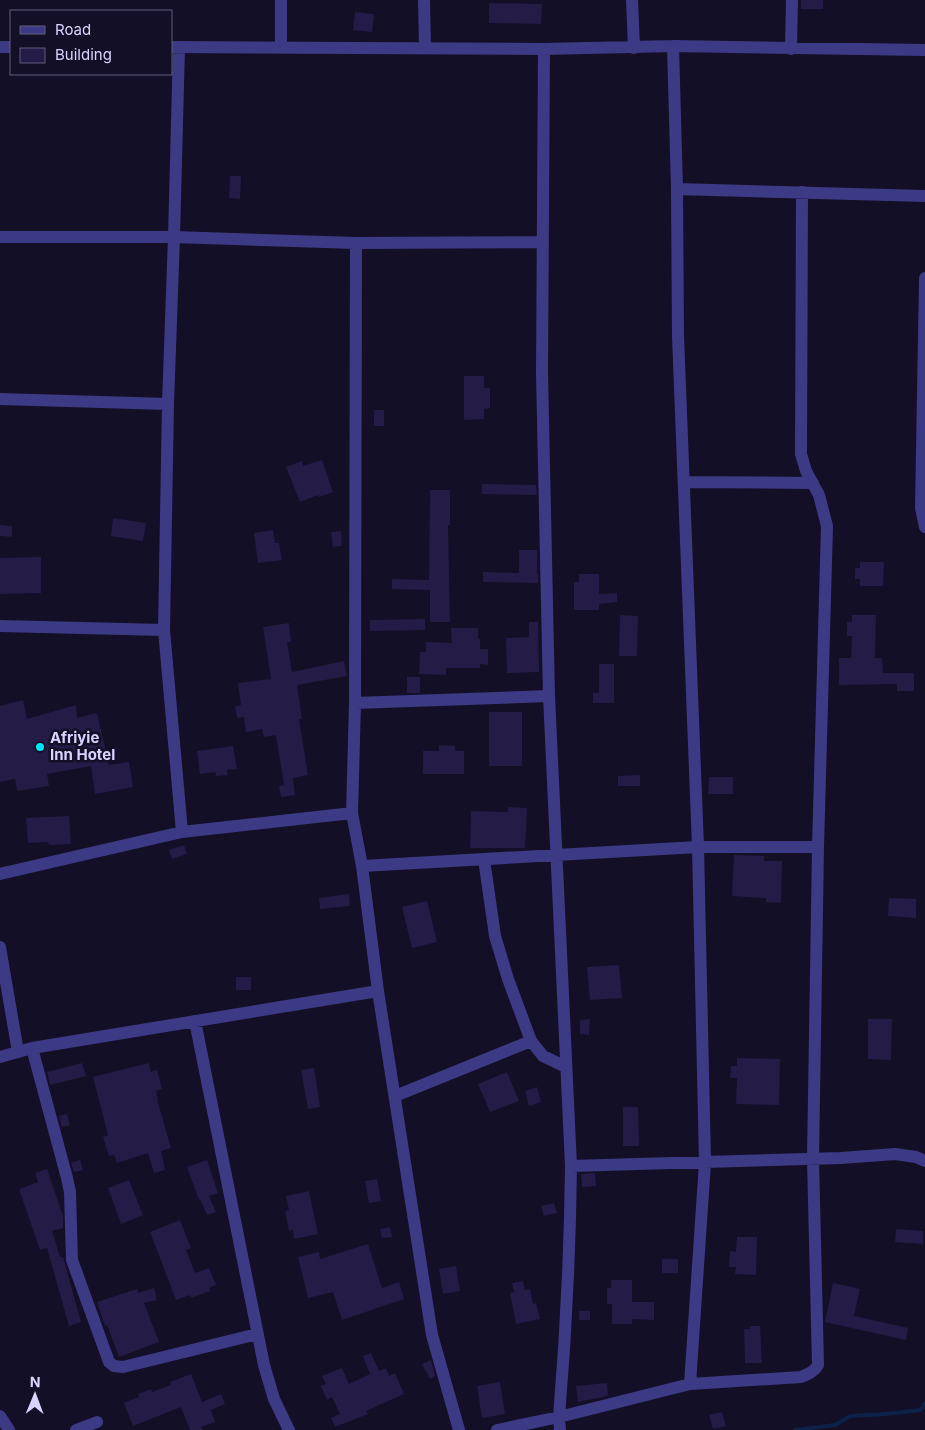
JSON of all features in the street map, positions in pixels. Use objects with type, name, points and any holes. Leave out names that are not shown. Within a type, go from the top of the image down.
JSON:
[{"type":"street","points":[[281,0],[281,47]]},
{"type":"street","points":[[424,0],[425,48]]},
{"type":"street","points":[[632,0],[634,48]]},
{"type":"street","points":[[791,49],[792,0]]},
{"type":"street","points":[[673,46],[677,189],[678,336],[698,847],[705,1163],[690,1384]]},
{"type":"street","points":[[182,832],[164,630],[168,404],[174,237],[175,47],[544,49],[673,46],[925,50]]},
{"type":"street","points":[[544,49],[542,373],[549,696],[571,1166],[566,1324],[559,1424]]},
{"type":"street","points":[[677,189],[925,196]]},
{"type":"street","points":[[497,1430],[559,1424],[690,1384],[801,1377],[815,1370],[818,1365],[813,1159],[818,847],[827,526],[819,495],[806,472],[801,454],[802,192]]},
{"type":"street","points":[[0,237],[174,237],[356,243],[543,242]]},
{"type":"street","points":[[356,243],[356,703],[352,813],[362,866],[378,990],[432,1335],[459,1430]]},
{"type":"street","points":[[925,278],[921,508],[925,527]]},
{"type":"street","points":[[0,399],[168,404]]},
{"type":"street","points":[[684,482],[813,483]]},
{"type":"street","points":[[0,626],[164,630]]},
{"type":"street","points":[[356,703],[549,696]]},
{"type":"street","points":[[0,874],[182,832],[352,813]]},
{"type":"street","points":[[362,866],[698,847],[818,847]]},
{"type":"street","points":[[484,859],[495,936],[508,980],[532,1041],[543,1056],[566,1067]]},
{"type":"street","points":[[0,947],[18,1052]]},
{"type":"street","points":[[0,1057],[32,1048],[378,990]]},
{"type":"street","points":[[195,1021],[264,1365],[274,1399],[289,1430]]},
{"type":"street","points":[[395,1096],[532,1041]]},
{"type":"street","points":[[32,1048],[68,1178],[72,1260],[109,1362],[114,1366],[123,1367],[257,1334]]},
{"type":"street","points":[[571,1166],[705,1163],[866,1157],[896,1154],[925,1155]]},
{"type":"street","points":[[912,1156],[925,1161]]},
{"type":"street","points":[[0,1416],[9,1430]]},
{"type":"street","points":[[76,1430],[97,1422]]},
{"type":"building","points":[[801,0],[823,0],[823,9],[801,9]]},
{"type":"building","points":[[489,3],[542,4],[541,24],[489,23]]},
{"type":"building","points":[[355,12],[374,14],[372,32],[353,30]]},
{"type":"building","points":[[230,176],[241,176],[240,199],[229,198]]},
{"type":"building","points":[[464,376],[484,376],[484,388],[490,388],[490,408],[484,409],[484,419],[464,420]]},
{"type":"building","points":[[374,410],[384,410],[384,426],[374,426]]},
{"type":"building","points":[[322,460],[333,492],[300,502],[286,467],[302,461],[303,466]]},
{"type":"building","points":[[482,484],[536,485],[537,495],[482,494]]},
{"type":"building","points":[[430,490],[450,490],[450,525],[448,525],[450,622],[430,622],[430,590],[392,589],[392,579],[429,580]]},
{"type":"building","points":[[113,518],[146,523],[143,541],[111,536]]},
{"type":"building","points":[[0,525],[12,526],[12,537],[0,536]]},
{"type":"building","points":[[273,530],[275,543],[279,543],[282,560],[258,563],[254,533]]},
{"type":"building","points":[[341,531],[342,546],[333,547],[331,532]]},
{"type":"building","points":[[519,550],[537,550],[538,583],[483,582],[483,572],[519,573]]},
{"type":"building","points":[[41,557],[41,593],[0,594],[0,558]]},
{"type":"building","points":[[860,562],[884,562],[883,586],[860,586],[860,579],[855,579],[855,568],[860,568]]},
{"type":"building","points":[[579,574],[599,574],[599,594],[617,593],[617,602],[599,604],[599,610],[574,610],[574,582],[579,582]]},
{"type":"building","points":[[620,615],[638,616],[637,656],[619,656]]},
{"type":"building","points":[[852,615],[876,615],[875,658],[882,658],[883,673],[914,673],[914,691],[897,691],[897,684],[839,685],[839,658],[851,658],[852,636],[847,636],[847,622],[852,622]]},
{"type":"building","points":[[425,619],[425,630],[370,631],[370,620]]},
{"type":"building","points":[[529,622],[538,622],[539,672],[507,673],[506,638],[529,637]]},
{"type":"building","points":[[289,623],[291,642],[287,642],[292,672],[344,661],[347,676],[297,685],[302,719],[299,719],[308,775],[293,778],[295,795],[281,797],[279,786],[284,785],[276,735],[264,737],[262,729],[246,732],[244,717],[237,718],[235,706],[241,705],[238,683],[271,679],[263,627]]},
{"type":"building","points":[[451,628],[478,628],[480,649],[488,649],[488,665],[480,664],[480,668],[446,668],[446,675],[419,674],[420,652],[426,652],[426,642],[452,643]]},
{"type":"building","points":[[599,664],[614,664],[614,703],[593,703],[593,693],[599,693]]},
{"type":"building","points":[[407,677],[420,677],[420,693],[407,693]]},
{"type":"building","name":"Afriyie Inn Hotel","points":[[23,700],[27,719],[76,705],[77,718],[97,713],[109,765],[129,762],[133,787],[95,794],[91,766],[47,774],[49,786],[17,791],[15,779],[0,782],[0,706]]},
{"type":"building","points":[[489,712],[522,712],[522,766],[489,766]]},
{"type":"building","points":[[439,745],[455,746],[455,751],[464,751],[464,774],[423,774],[423,751],[439,751]]},
{"type":"building","points":[[233,746],[237,769],[227,770],[228,775],[216,776],[215,772],[200,774],[197,751]]},
{"type":"building","points":[[640,775],[640,786],[618,786],[618,776]]},
{"type":"building","points":[[709,777],[733,777],[733,794],[708,794]]},
{"type":"building","points":[[508,807],[527,808],[525,848],[470,848],[471,811],[508,812]]},
{"type":"building","points":[[69,816],[71,844],[49,845],[48,842],[28,843],[26,818]]},
{"type":"building","points":[[184,845],[187,854],[172,859],[169,850]]},
{"type":"building","points":[[734,855],[764,856],[764,861],[782,861],[781,903],[766,902],[766,898],[732,896]]},
{"type":"building","points":[[349,894],[350,906],[320,909],[319,898]]},
{"type":"building","points":[[889,898],[916,899],[916,918],[888,916]]},
{"type":"building","points":[[427,901],[437,942],[412,948],[402,907]]},
{"type":"building","points":[[619,965],[622,998],[590,1000],[587,967]]},
{"type":"building","points":[[236,977],[251,977],[251,990],[236,990]]},
{"type":"building","points":[[590,1019],[589,1035],[580,1034],[580,1020]]},
{"type":"building","points":[[868,1019],[892,1019],[891,1060],[868,1059]]},
{"type":"building","points":[[737,1058],[780,1059],[779,1105],[736,1104],[737,1078],[730,1078],[731,1066],[737,1066]]},
{"type":"building","points":[[82,1063],[86,1076],[50,1085],[47,1072]]},
{"type":"building","points":[[149,1063],[151,1072],[157,1070],[162,1089],[156,1091],[157,1099],[171,1148],[161,1151],[165,1170],[154,1173],[148,1153],[117,1163],[114,1155],[109,1156],[103,1137],[108,1135],[93,1077]]},
{"type":"building","points":[[314,1068],[320,1107],[308,1109],[301,1070]]},
{"type":"building","points":[[507,1072],[519,1101],[490,1112],[478,1084]]},
{"type":"building","points":[[537,1087],[541,1102],[529,1106],[525,1091]]},
{"type":"building","points":[[623,1107],[638,1107],[639,1146],[623,1146]]},
{"type":"building","points":[[67,1114],[70,1125],[62,1127],[59,1116]]},
{"type":"building","points":[[80,1160],[83,1170],[74,1172],[71,1163]]},
{"type":"building","points":[[207,1160],[218,1193],[209,1196],[216,1212],[207,1215],[199,1200],[187,1167]]},
{"type":"building","points":[[47,1169],[63,1216],[63,1228],[52,1231],[60,1257],[63,1257],[81,1322],[69,1326],[47,1248],[40,1250],[19,1189],[38,1182],[35,1173]]},
{"type":"building","points":[[595,1173],[596,1186],[582,1187],[581,1174]]},
{"type":"building","points":[[377,1179],[381,1201],[369,1203],[365,1181]]},
{"type":"building","points":[[129,1180],[143,1215],[121,1224],[108,1188]]},
{"type":"building","points":[[309,1191],[318,1234],[294,1239],[293,1230],[289,1231],[285,1211],[289,1210],[286,1196]]},
{"type":"building","points":[[554,1203],[557,1213],[544,1216],[541,1206]]},
{"type":"building","points":[[180,1220],[191,1248],[186,1250],[195,1273],[209,1268],[216,1285],[209,1288],[210,1291],[191,1298],[190,1295],[176,1300],[150,1232]]},
{"type":"building","points":[[390,1227],[392,1237],[382,1238],[380,1229]]},
{"type":"building","points":[[896,1229],[923,1231],[923,1244],[895,1242]]},
{"type":"building","points":[[737,1237],[757,1237],[756,1275],[735,1274],[736,1267],[729,1267],[730,1251],[736,1252]]},
{"type":"building","points":[[368,1244],[382,1288],[399,1282],[404,1299],[342,1320],[333,1292],[308,1298],[298,1257],[319,1252],[320,1259]]},
{"type":"building","points":[[662,1259],[678,1259],[678,1273],[662,1273]]},
{"type":"building","points":[[456,1266],[460,1291],[443,1294],[439,1269]]},
{"type":"building","points":[[611,1280],[632,1280],[632,1302],[654,1302],[654,1320],[632,1319],[632,1324],[612,1324],[612,1304],[607,1304],[607,1288],[611,1288]]},
{"type":"building","points":[[523,1281],[525,1290],[530,1289],[533,1304],[536,1303],[540,1319],[516,1324],[510,1293],[514,1292],[512,1283]]},
{"type":"building","points":[[833,1283],[860,1289],[854,1316],[908,1328],[906,1340],[825,1322]]},
{"type":"building","points":[[154,1288],[157,1300],[144,1303],[159,1342],[119,1357],[97,1302],[137,1289],[138,1293]]},
{"type":"building","points":[[579,1311],[590,1311],[590,1320],[579,1320]]},
{"type":"building","points":[[750,1326],[760,1326],[762,1363],[745,1363],[744,1329],[750,1329]]},
{"type":"building","points":[[371,1353],[379,1371],[386,1368],[389,1376],[395,1373],[404,1394],[366,1411],[368,1414],[335,1427],[331,1418],[340,1414],[332,1397],[327,1400],[321,1386],[326,1384],[322,1376],[342,1368],[349,1384],[370,1374],[363,1356]]},
{"type":"building","points":[[431,1360],[435,1376],[430,1379],[422,1364]]},
{"type":"building","points":[[191,1374],[202,1402],[221,1394],[225,1404],[211,1410],[215,1422],[201,1427],[203,1430],[190,1430],[181,1407],[133,1426],[124,1403],[139,1397],[138,1394],[151,1389],[152,1392],[171,1385],[170,1382]]},
{"type":"building","points":[[500,1382],[505,1414],[482,1418],[477,1386]]},
{"type":"building","points":[[607,1383],[608,1396],[578,1402],[576,1386]]},
{"type":"building","points":[[722,1412],[726,1426],[713,1429],[709,1415]]},
{"type":"waterway","points":[[795,1430],[835,1425],[850,1416],[921,1410],[925,1403]]},
{"type":"place","name":"Afriyie Inn Hotel","points":[[40,747]]}]
